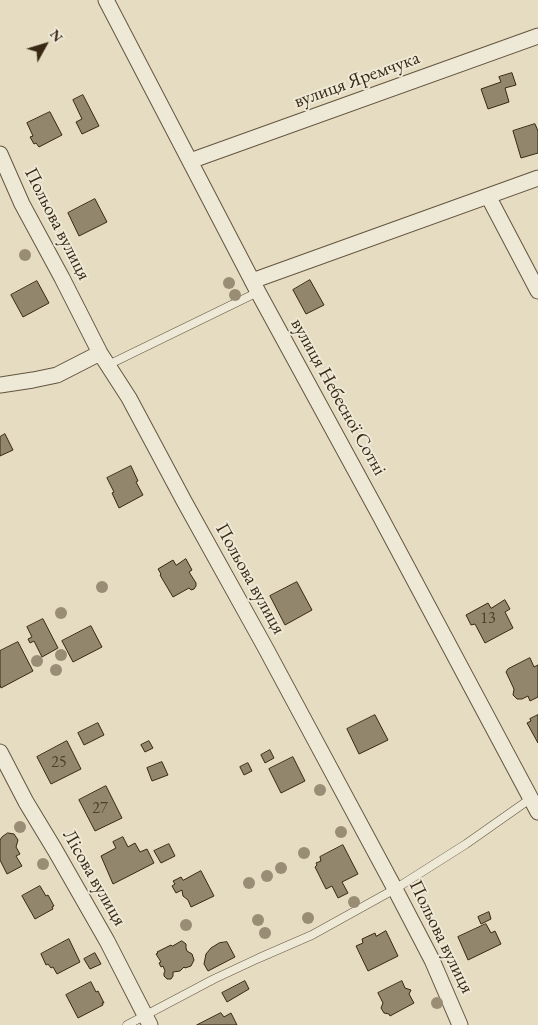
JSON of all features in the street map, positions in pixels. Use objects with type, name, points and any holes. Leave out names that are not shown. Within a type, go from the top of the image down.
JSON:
[{"type":"street","name":"вулиця Небесної Сотні","points":[[111,1],[255,286],[376,507],[538,812]]},
{"type":"street","name":"вулиця Яремчука","points":[[190,160],[538,36]]},
{"type":"street","name":"Польова вулиця","points":[[0,154],[22,204],[104,359],[129,398],[396,889],[432,960],[460,1025]]},
{"type":"street","points":[[255,286],[538,178]]},
{"type":"street","points":[[488,196],[538,291]]},
{"type":"street","points":[[0,385],[57,375],[104,359]]},
{"type":"street","name":"Лісова вулиця","points":[[0,752],[26,802],[107,941],[147,1020]]},
{"type":"lane","points":[[104,359],[255,286]]},
{"type":"lane","points":[[127,1025],[147,1020],[223,975],[312,935],[396,889],[466,844],[530,798]]},
{"type":"building","points":[[512,73],[516,85],[505,88],[509,102],[488,109],[481,89],[501,82],[499,77]]},
{"type":"building","points":[[83,95],[99,126],[82,134],[76,122],[82,119],[73,100]]},
{"type":"building","points":[[50,112],[62,135],[39,147],[36,143],[34,144],[30,137],[33,136],[27,123]]},
{"type":"building","points":[[535,124],[538,131],[538,153],[521,158],[513,131]]},
{"type":"building","points":[[95,199],[107,222],[79,236],[68,213]]},
{"type":"building","points":[[310,280],[324,305],[306,314],[293,290]]},
{"type":"building","points":[[37,281],[49,303],[23,317],[11,295]]},
{"type":"building","points":[[5,434],[13,450],[0,456],[0,437]]},
{"type":"building","points":[[131,466],[143,495],[119,508],[107,478]]},
{"type":"building","points":[[186,559],[192,570],[189,572],[196,586],[194,589],[191,590],[189,588],[173,597],[158,569],[173,560],[176,565]]},
{"type":"building","points":[[297,582],[312,610],[285,625],[270,596]]},
{"type":"building","points":[[505,600],[510,609],[505,612],[513,628],[485,643],[475,624],[471,625],[466,615],[488,603],[491,608]]},
{"type":"building","points":[[43,619],[58,648],[42,657],[34,641],[30,643],[28,639],[32,637],[27,627]]},
{"type":"building","points":[[91,626],[102,647],[73,662],[62,641]]},
{"type":"building","points":[[18,642],[33,671],[1,688],[0,651]]},
{"type":"building","points":[[530,658],[534,667],[538,665],[538,697],[530,701],[528,696],[517,699],[513,695],[514,689],[506,672],[508,669]]},
{"type":"building","points":[[375,715],[388,740],[359,754],[347,729]]},
{"type":"building","points":[[538,715],[538,743],[527,723]]},
{"type":"building","points":[[98,723],[104,735],[84,745],[78,733]]},
{"type":"building","points":[[67,741],[81,769],[51,784],[37,757]]},
{"type":"building","points":[[149,741],[153,748],[145,752],[141,745]]},
{"type":"building","points":[[270,750],[274,758],[265,763],[261,755]]},
{"type":"building","points":[[293,757],[305,781],[281,793],[269,769]]},
{"type":"building","points":[[162,762],[168,775],[152,781],[147,768]]},
{"type":"building","points":[[248,763],[252,771],[244,775],[240,767]]},
{"type":"building","points":[[106,786],[122,818],[95,831],[79,800]]},
{"type":"building","points":[[8,833],[14,834],[18,840],[16,847],[20,854],[16,856],[22,866],[7,874],[0,860],[0,840]]},
{"type":"building","points":[[123,837],[128,847],[135,843],[140,852],[147,849],[154,863],[113,884],[101,856],[116,848],[113,842]]},
{"type":"building","points":[[169,844],[175,856],[161,863],[154,851]]},
{"type":"building","points":[[343,845],[358,874],[342,882],[348,893],[338,898],[332,886],[326,889],[315,867],[316,863],[321,861],[320,857]]},
{"type":"building","points":[[201,871],[214,896],[191,907],[188,900],[183,896],[182,890],[176,893],[172,886],[175,884],[173,881],[181,877],[183,880]]},
{"type":"building","points":[[40,886],[54,906],[52,907],[53,909],[35,919],[22,896]]},
{"type":"building","points":[[489,912],[491,919],[481,924],[478,917]]},
{"type":"building","points":[[486,924],[491,933],[495,931],[501,944],[468,960],[458,937]]},
{"type":"building","points":[[386,931],[398,956],[368,971],[356,946],[363,943],[362,939],[375,933],[376,936]]},
{"type":"building","points":[[69,939],[80,962],[57,974],[53,967],[51,968],[48,964],[46,965],[41,954]]},
{"type":"building","points":[[182,941],[186,944],[187,951],[192,954],[194,960],[191,966],[173,972],[171,979],[167,979],[164,976],[163,966],[161,967],[159,963],[161,962],[156,954]]},
{"type":"building","points":[[227,942],[235,957],[208,971],[204,964],[206,954],[219,943]]},
{"type":"building","points":[[95,953],[101,964],[90,969],[84,959]]},
{"type":"building","points":[[245,981],[249,989],[227,1002],[222,993]]},
{"type":"building","points":[[402,981],[405,988],[411,990],[409,994],[414,1003],[390,1016],[384,1013],[381,1008],[383,1003],[378,993]]},
{"type":"building","points":[[91,982],[104,1003],[78,1018],[66,995]]},
{"type":"building","points":[[221,1013],[224,1017],[231,1013],[237,1025],[197,1025]]}]
